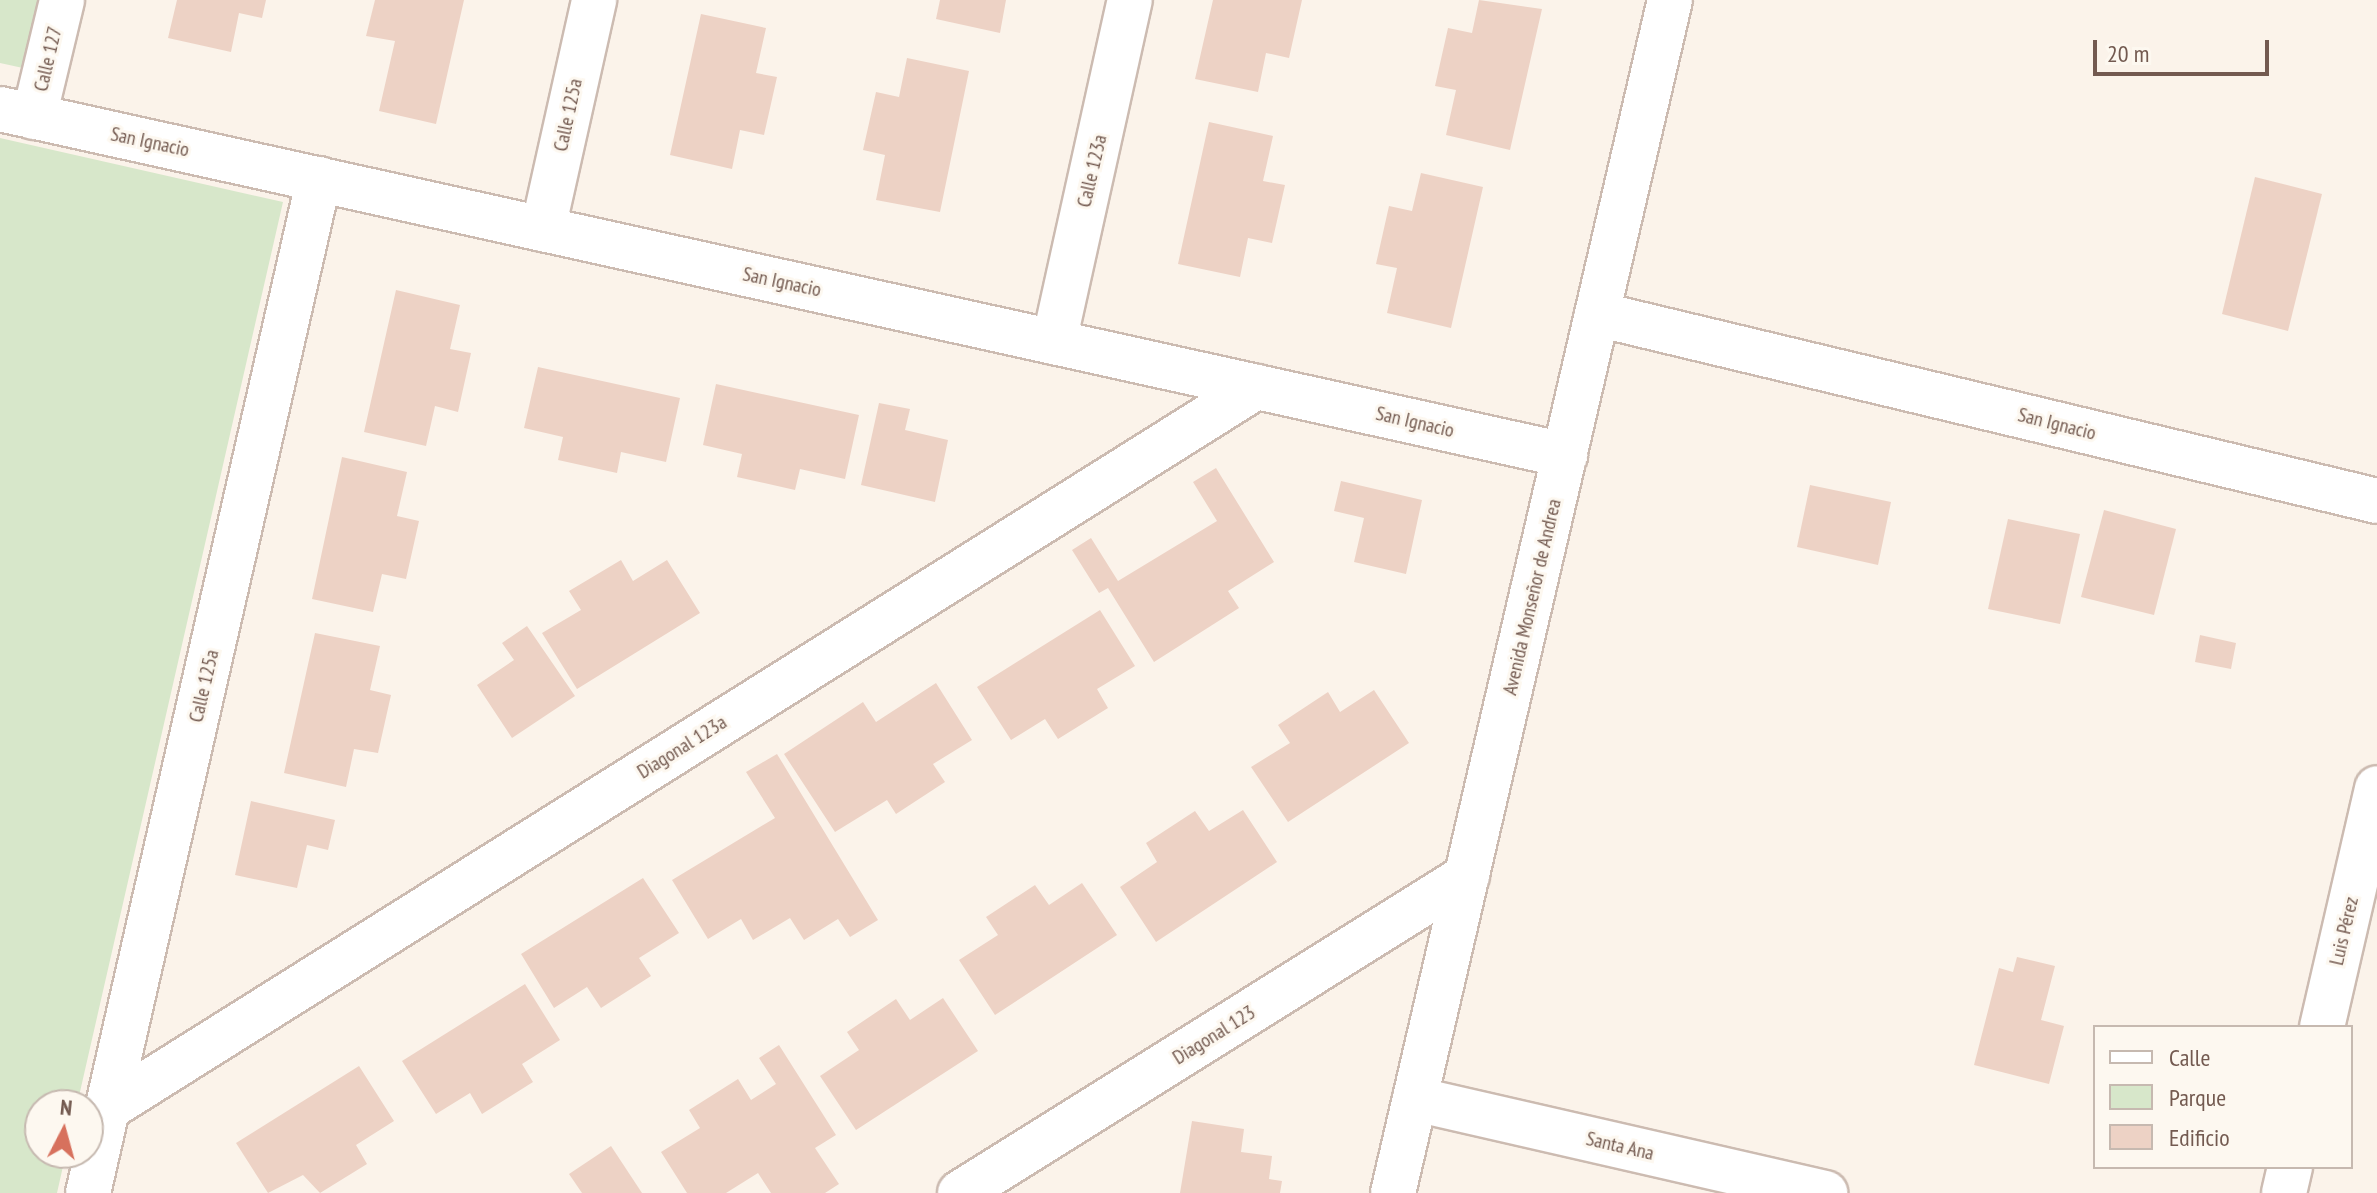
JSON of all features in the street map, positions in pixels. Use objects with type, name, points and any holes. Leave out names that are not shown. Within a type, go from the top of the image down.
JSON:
[{"type":"street","name":"Calle 127","points":[[17,113],[62,0]]},
{"type":"street","name":"Calle 125a","points":[[543,229],[594,0]]},
{"type":"street","name":"Calle 123a","points":[[1054,342],[1130,0]]},
{"type":"street","name":"Avenida Monseñor de Andrea","points":[[1393,1193],[1670,0]]},
{"type":"street","name":"San Ignacio","points":[[17,113],[1565,455]]},
{"type":"street","name":"Calle 125a","points":[[88,1193],[319,179]]},
{"type":"street","name":"San Ignacio","points":[[1597,314],[2377,501]]},
{"type":"street","name":"Diagonal 123a","points":[[108,1108],[1256,387]]},
{"type":"street","name":"Luis Pérez","points":[[2322,1025],[2377,788]]},
{"type":"street","name":"Diagonal 123","points":[[960,1193],[1467,876]]},
{"type":"street","name":"Santa Ana","points":[[1415,1099],[1825,1193]]},
{"type":"street","points":[[2284,1193],[2290,1169]]},
{"type":"green space","points":[[0,0],[38,0],[23,68],[0,63]]},
{"type":"green space","points":[[0,138],[283,202],[81,1089],[24,1089],[24,1169],[62,1169],[57,1193],[0,1193]]},
{"type":"building","points":[[177,0],[266,0],[262,18],[239,13],[231,52],[168,38]]},
{"type":"building","points":[[375,0],[464,0],[436,124],[379,111],[395,41],[366,36]]},
{"type":"building","points":[[940,0],[1006,0],[1000,33],[936,19]]},
{"type":"building","points":[[1213,0],[1302,0],[1289,58],[1266,53],[1258,92],[1195,79]]},
{"type":"building","points":[[1479,0],[1542,9],[1510,150],[1446,135],[1456,90],[1435,86],[1448,28],[1472,33]]},
{"type":"building","points":[[701,14],[766,28],[756,73],[777,77],[764,135],[740,130],[732,169],[670,155]]},
{"type":"building","points":[[907,58],[969,71],[940,212],[876,200],[885,155],[863,150],[876,92],[899,97]]},
{"type":"building","points":[[1209,122],[1273,136],[1263,181],[1285,185],[1272,243],[1248,238],[1240,277],[1178,264]]},
{"type":"building","points":[[1421,173],[1483,187],[1451,328],[1387,313],[1397,268],[1376,264],[1389,206],[1412,211]]},
{"type":"building","points":[[2255,177],[2322,194],[2288,331],[2222,314]]},
{"type":"building","points":[[396,290],[460,305],[450,349],[471,353],[458,412],[435,406],[426,446],[364,432]]},
{"type":"building","points":[[538,367],[680,398],[666,462],[621,452],[617,473],[558,460],[563,437],[524,428]]},
{"type":"building","points":[[716,384],[859,415],[845,479],[800,469],[795,490],[737,477],[742,454],[703,445]]},
{"type":"building","points":[[879,403],[910,409],[905,430],[948,440],[935,502],[861,485]]},
{"type":"building","points":[[342,457],[407,472],[397,516],[419,521],[406,579],[382,574],[373,612],[312,599]]},
{"type":"building","points":[[1216,468],[1274,562],[1228,591],[1239,608],[1154,662],[1108,588],[1099,593],[1072,550],[1091,538],[1118,581],[1217,521],[1193,482]]},
{"type":"building","points":[[1341,481],[1422,500],[1406,574],[1354,562],[1364,518],[1334,511]]},
{"type":"building","points":[[1810,485],[1891,502],[1878,565],[1797,547]]},
{"type":"building","points":[[2104,510],[2176,529],[2154,615],[2081,597]]},
{"type":"building","points":[[2008,519],[2080,534],[2060,624],[1988,609]]},
{"type":"building","points":[[621,560],[633,581],[667,560],[700,613],[577,689],[542,633],[581,610],[569,591]]},
{"type":"building","points":[[1100,610],[1135,666],[1097,689],[1108,708],[1058,739],[1045,719],[1011,740],[977,687]]},
{"type":"building","points":[[527,626],[575,696],[512,738],[477,685],[514,660],[502,643]]},
{"type":"building","points":[[315,633],[380,646],[370,690],[391,695],[378,753],[354,749],[346,787],[284,773]]},
{"type":"building","points":[[2200,635],[2236,643],[2231,669],[2195,662]]},
{"type":"building","points":[[936,683],[972,740],[933,764],[945,782],[896,814],[887,800],[835,832],[784,754],[863,702],[876,722]]},
{"type":"building","points":[[1374,690],[1409,743],[1288,822],[1251,767],[1290,743],[1278,725],[1328,692],[1340,712]]},
{"type":"building","points":[[777,754],[878,920],[850,937],[838,919],[804,940],[790,918],[753,940],[741,919],[708,939],[672,880],[775,818],[746,772]]},
{"type":"building","points":[[251,801],[335,820],[328,850],[307,845],[297,888],[235,875]]},
{"type":"building","points":[[1243,810],[1277,862],[1156,942],[1120,887],[1157,862],[1146,843],[1195,811],[1209,831]]},
{"type":"building","points":[[643,878],[679,933],[639,958],[651,976],[601,1008],[587,987],[554,1008],[521,954]]},
{"type":"building","points":[[1082,883],[1117,935],[995,1015],[959,960],[998,935],[986,917],[1035,885],[1049,905]]},
{"type":"building","points":[[2017,957],[2055,966],[2041,1020],[2064,1026],[2049,1084],[1974,1065],[1999,968],[2013,972]]},
{"type":"building","points":[[525,984],[560,1040],[522,1064],[533,1082],[482,1114],[470,1093],[436,1114],[402,1061]]},
{"type":"building","points":[[943,998],[978,1051],[856,1130],[820,1076],[859,1050],[847,1032],[896,999],[910,1020]]},
{"type":"building","points":[[779,1045],[836,1135],[815,1148],[839,1184],[825,1193],[771,1193],[758,1173],[726,1193],[687,1193],[661,1152],[700,1128],[689,1110],[738,1079],[751,1100],[776,1084],[759,1058]]},
{"type":"building","points":[[359,1066],[394,1121],[356,1145],[367,1164],[320,1193],[303,1175],[268,1193],[236,1143]]},
{"type":"building","points":[[1192,1121],[1244,1129],[1241,1152],[1272,1156],[1269,1179],[1282,1181],[1280,1193],[1180,1193]]},
{"type":"building","points":[[611,1146],[642,1193],[582,1193],[569,1174]]}]
